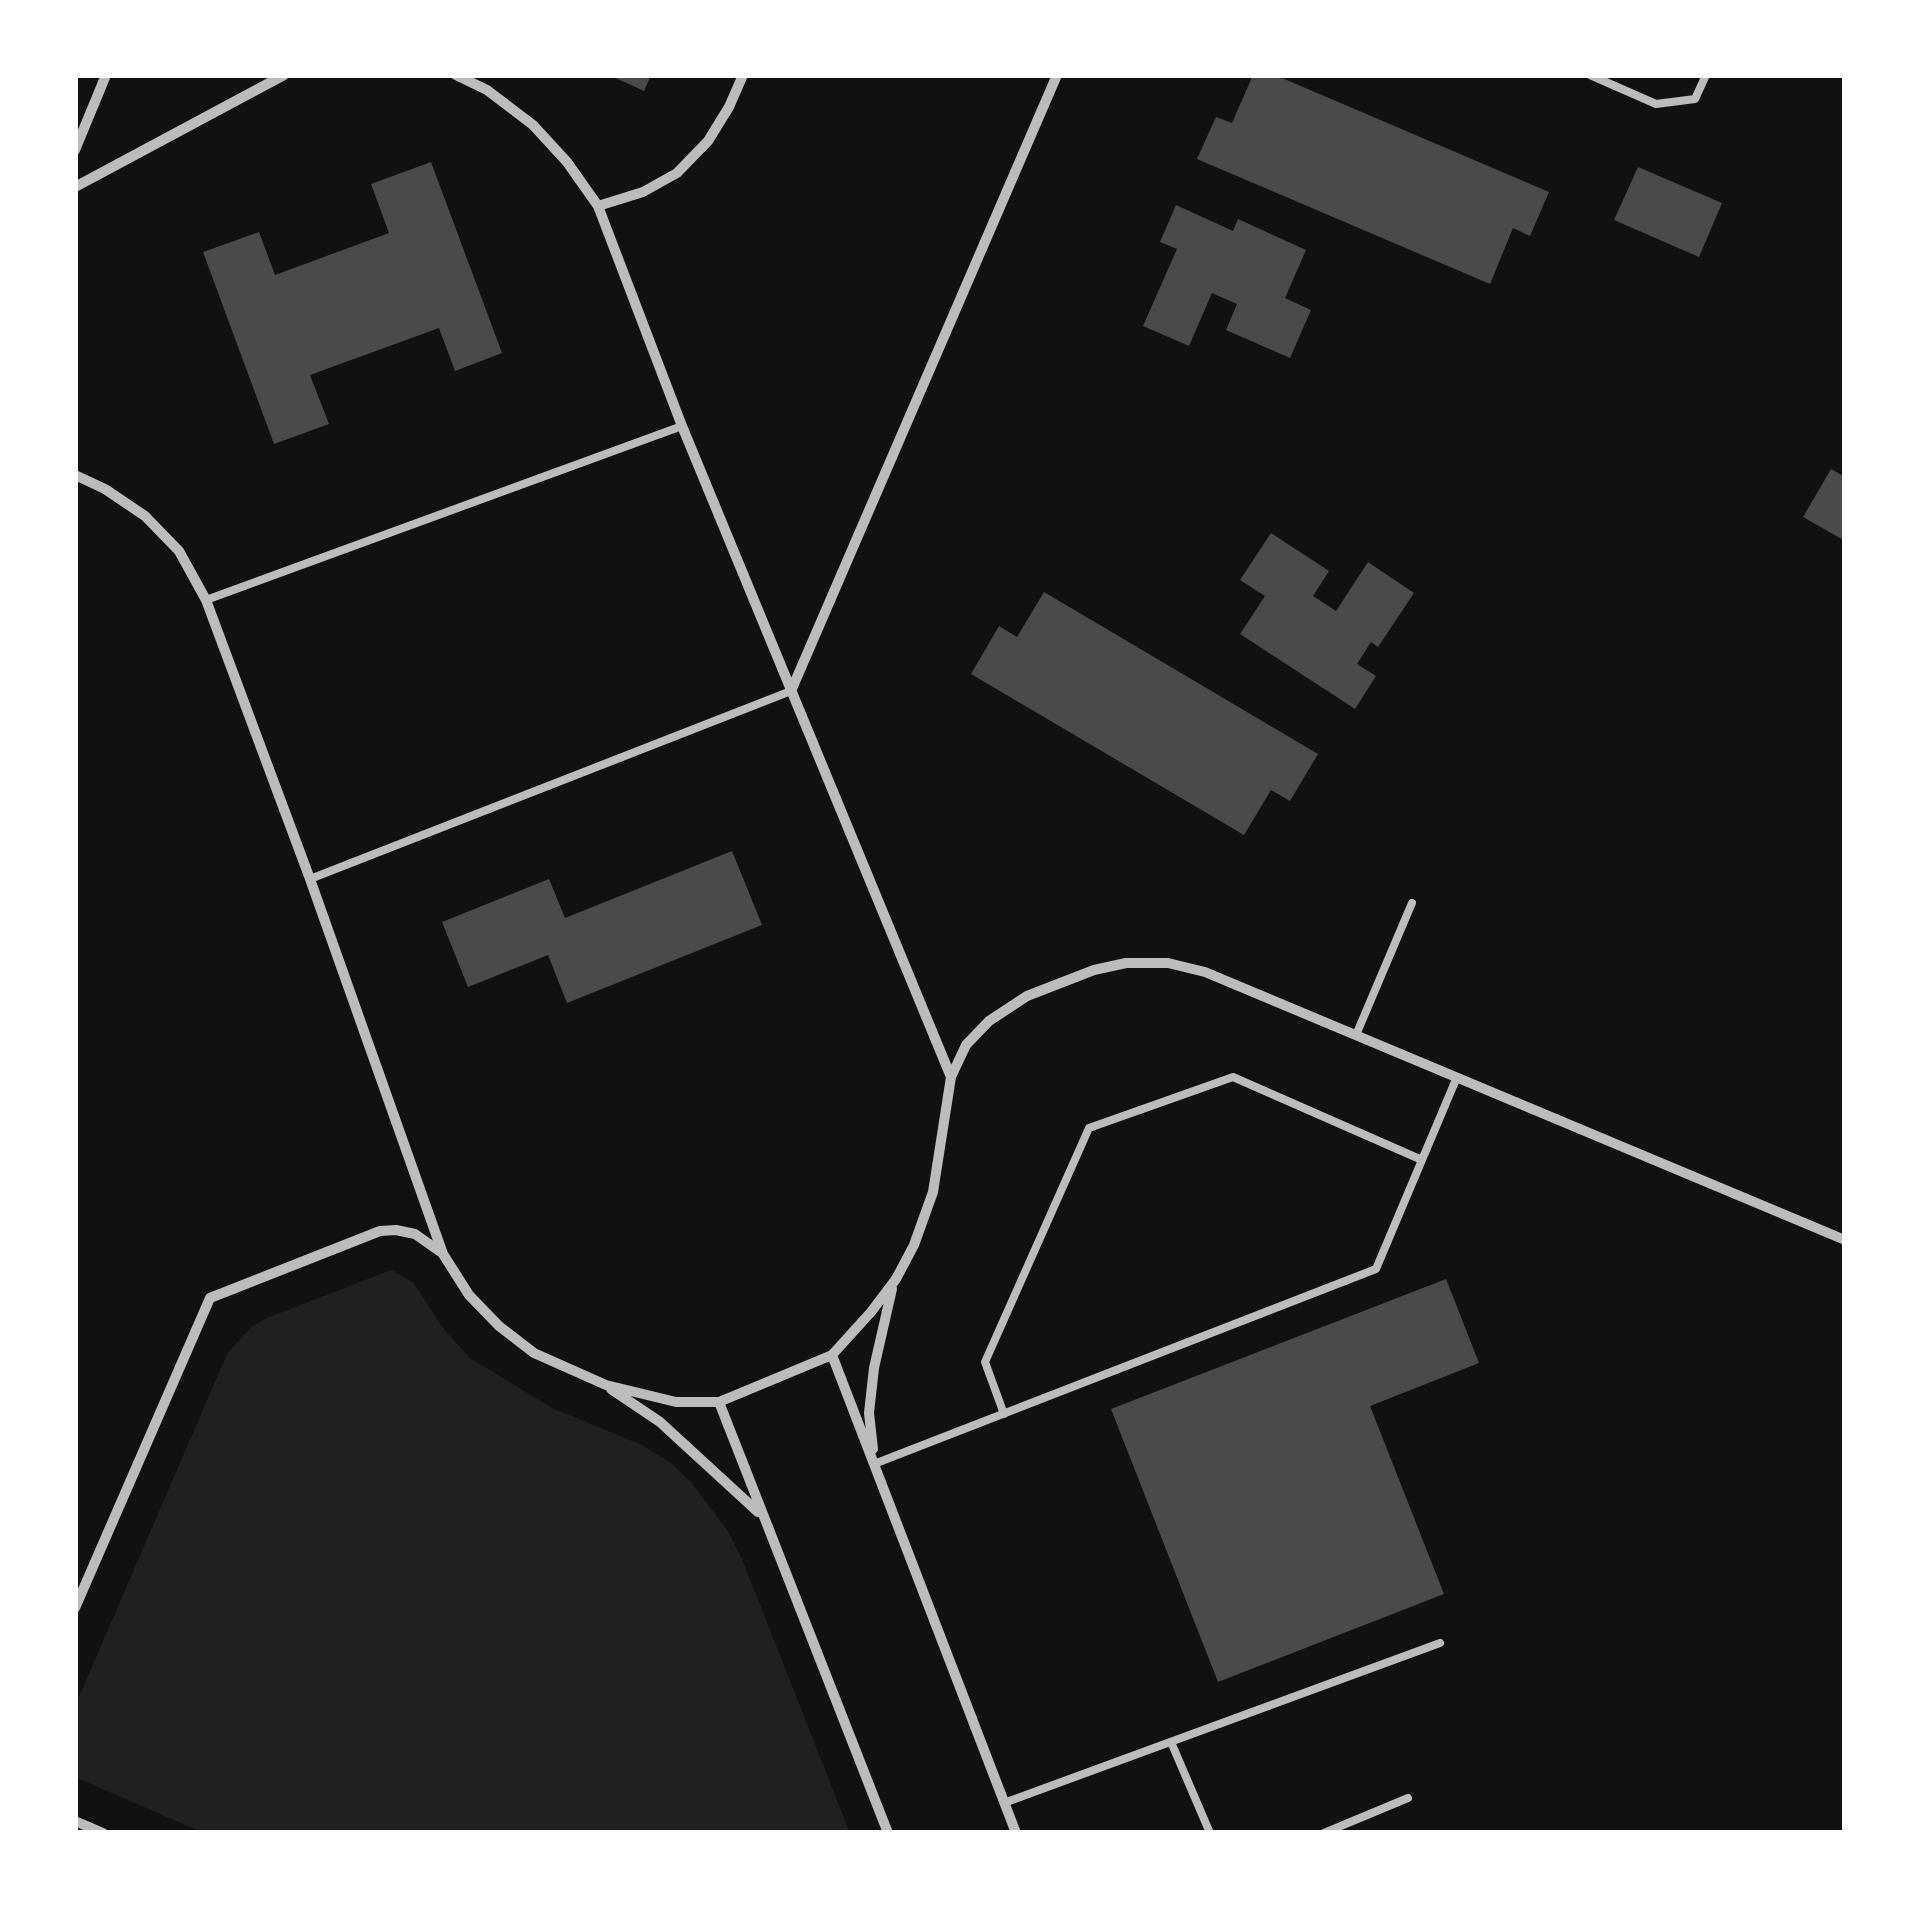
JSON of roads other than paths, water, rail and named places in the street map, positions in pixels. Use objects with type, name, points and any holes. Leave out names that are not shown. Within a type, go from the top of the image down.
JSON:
[{"type":"street","points":[[75,150],[106,75]]},
{"type":"street","points":[[75,188],[284,75]]},
{"type":"street","points":[[456,75],[487,90],[532,124],[567,162],[598,206],[682,426],[951,1076]]},
{"type":"street","points":[[598,206],[643,192],[678,174],[708,140],[729,107],[742,75]]},
{"type":"street","points":[[791,691],[1058,75]]},
{"type":"street","points":[[75,475],[105,489],[145,516],[179,550],[206,600],[443,1254],[470,1295],[499,1326],[534,1353],[606,1386],[660,1422],[764,1517]]},
{"type":"street","points":[[606,1386],[676,1402],[718,1402],[832,1355],[896,1279],[914,1245],[933,1192],[951,1076],[966,1045],[989,1021],[1027,996],[1094,970],[1126,963],[1168,963],[1205,972],[1845,1240]]},
{"type":"street","points":[[75,1608],[210,1298],[380,1232],[415,1234],[443,1254]]},
{"type":"street","points":[[874,1464],[870,1398],[884,1317],[896,1279]]},
{"type":"street","points":[[832,1355],[1016,1833]]},
{"type":"street","points":[[718,1402],[888,1833]]},
{"type":"street","points":[[75,1820],[103,1833]]},
{"type":"lane","points":[[1590,75],[1656,104],[1695,99],[1706,75]]},
{"type":"lane","points":[[206,600],[682,426]]},
{"type":"lane","points":[[310,879],[791,691]]},
{"type":"lane","points":[[1356,1036],[1412,904]]},
{"type":"lane","points":[[1004,1414],[985,1362],[1089,1128],[1232,1076],[1422,1160]]},
{"type":"lane","points":[[874,1464],[1376,1269],[1457,1077]]},
{"type":"lane","points":[[1004,1802],[1440,1643]]},
{"type":"lane","points":[[1171,1742],[1210,1833]]},
{"type":"lane","points":[[1324,1833],[1408,1798]]}]
